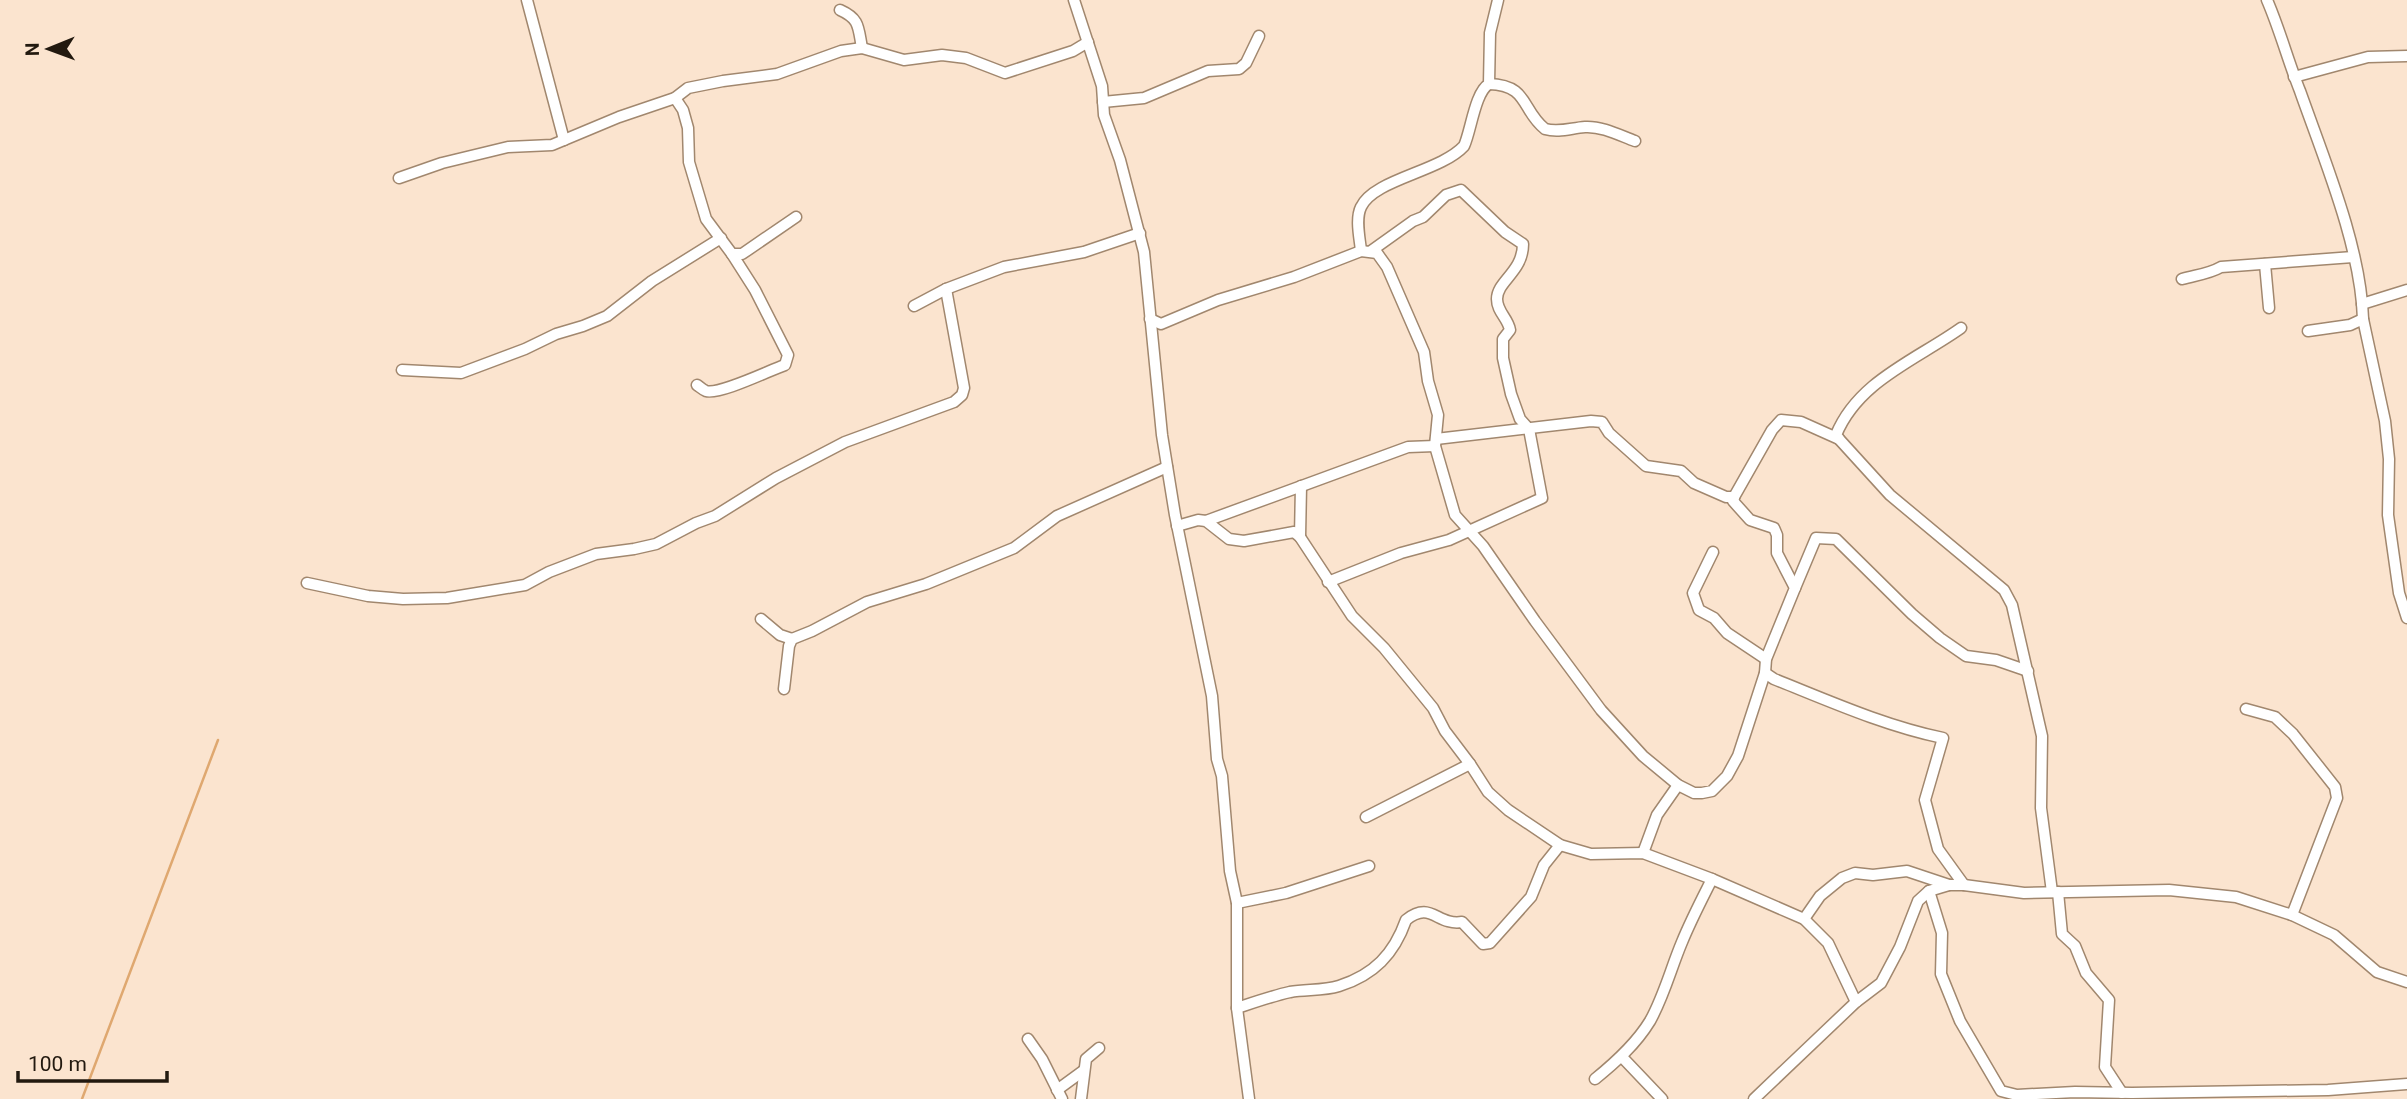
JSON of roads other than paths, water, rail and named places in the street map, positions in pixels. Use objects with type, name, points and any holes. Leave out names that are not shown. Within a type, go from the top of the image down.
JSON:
[{"type":"street","points":[[527,0],[564,140]]},
{"type":"street","points":[[1074,0],[1101,86],[1106,123],[1120,160],[1140,233],[1146,270],[1167,467],[1212,696],[1217,759],[1223,786],[1227,849],[1237,903],[1237,1008],[1249,1099]]},
{"type":"street","points":[[1489,84],[1490,33],[1498,0]]},
{"type":"street","points":[[2267,0],[2328,169],[2353,257],[2385,421],[2389,459],[2388,515],[2399,593],[2407,618]]},
{"type":"street","points":[[840,10],[852,15],[857,21],[862,48]]},
{"type":"street","points":[[1103,102],[1144,98],[1208,71],[1239,69],[1246,63],[1259,36]]},
{"type":"street","points":[[399,178],[442,163],[508,148],[552,145],[619,117],[675,98],[688,88],[777,74],[841,51],[862,48],[904,60],[943,55],[966,58],[1005,73],[1073,51],[1088,42]]},
{"type":"street","points":[[2294,77],[2368,57],[2407,56]]},
{"type":"street","points":[[1366,251],[1359,213],[1361,206],[1382,187],[1434,167],[1458,152],[1467,141],[1484,86],[1509,86],[1516,91],[1545,129],[1552,131],[1600,128],[1635,141]]},
{"type":"street","points":[[675,98],[683,110],[688,128],[689,162],[706,219],[755,290],[788,355],[785,365],[733,386],[706,391],[696,385]]},
{"type":"street","points":[[1150,319],[1161,324],[1217,300],[1294,277],[1366,251],[1423,217],[1446,195],[1461,190],[1505,232],[1523,244],[1523,256],[1515,272],[1499,290],[1497,299],[1500,314],[1510,330],[1503,338],[1502,348],[1511,394],[1520,419],[1529,429],[1542,498],[1449,540],[1401,553],[1328,582]]},
{"type":"street","points":[[732,254],[742,254],[796,217]]},
{"type":"street","points":[[914,306],[946,289],[1004,267],[1084,252],[1140,233]]},
{"type":"street","points":[[402,370],[461,373],[525,349],[556,334],[583,326],[607,316],[652,281],[721,238]]},
{"type":"street","points":[[1366,251],[1377,253],[1387,267],[1424,352],[1428,381],[1438,415],[1436,443],[1455,515],[1483,546],[1601,710],[1643,756],[1678,785],[1694,793],[1702,793],[1712,791],[1727,776],[1738,756],[1765,673],[1766,659],[1816,538],[1836,539],[1912,614],[1966,656],[1996,660],[2028,671]]},
{"type":"street","points":[[2182,279],[2204,272],[2211,273],[2221,267],[2353,257]]},
{"type":"street","points":[[2265,264],[2269,308]]},
{"type":"street","points":[[307,583],[368,596],[447,598],[524,585],[596,554],[656,544],[715,516],[776,478],[845,442],[954,402],[962,395],[964,388],[946,289]]},
{"type":"street","points":[[2362,304],[2407,290]]},
{"type":"street","points":[[2308,331],[2350,325],[2363,318]]},
{"type":"street","points":[[1961,328],[1894,370],[1864,393],[1847,414],[1836,435],[1890,495],[2004,590],[2012,605],[2042,736],[2041,808],[2062,934],[2075,946],[2085,973],[2109,1000],[2105,1067],[2122,1093]]},
{"type":"street","points":[[1177,526],[1198,520],[1206,521],[1408,447],[1586,421],[1602,422],[1621,445],[1646,466],[1681,471],[1694,484],[1726,497],[1734,497]]},
{"type":"street","points":[[1794,588],[1777,553],[1774,527],[1750,520],[1733,501],[1734,497],[1772,429],[1781,421],[1801,422],[1839,439]]},
{"type":"street","points":[[761,618],[780,635],[792,639],[867,602],[926,584],[1014,548],[1057,516],[1167,467]]},
{"type":"street","points":[[1300,537],[1301,485]]},
{"type":"street","points":[[1206,521],[1229,538],[1244,541],[1294,532],[1300,537],[1352,616],[1384,648],[1433,708],[1445,731],[1488,792],[1507,810],[1560,845],[1591,854],[1643,853],[1712,879],[1804,919],[1828,943],[1856,1002]]},
{"type":"street","points":[[1713,552],[1693,593],[1694,600],[1699,610],[1766,659]]},
{"type":"street","points":[[784,689],[792,639]]},
{"type":"street","points":[[1765,673],[1848,709],[1942,738],[1925,800],[1938,849],[1964,885]]},
{"type":"street","points":[[2246,709],[2275,717],[2293,734],[2334,787],[2337,798],[2291,915]]},
{"type":"street","points":[[1366,817],[1470,764]]},
{"type":"street","points":[[1643,853],[1657,815],[1678,785]]},
{"type":"street","points":[[1237,1008],[1289,992],[1340,986],[1360,976],[1381,963],[1398,941],[1406,920],[1420,912],[1426,911],[1454,923],[1462,922],[1471,928],[1483,944],[1490,943],[1531,897],[1545,865],[1560,845]]},
{"type":"street","points":[[1237,903],[1286,892],[1369,866]]},
{"type":"street","points":[[1804,919],[1820,896],[1842,878],[1855,873],[1873,875],[1908,871],[1949,885]]},
{"type":"street","points":[[1595,1079],[1622,1057],[1650,1021],[1667,988],[1681,943],[1712,879]]},
{"type":"street","points":[[1754,1099],[1856,1002],[1881,983],[1900,947],[1918,901],[1928,891],[1949,885],[2024,893],[2169,890],[2236,897],[2291,915],[2334,934],[2377,971],[2407,982]]},
{"type":"street","points":[[1928,891],[1942,933],[1941,974],[1960,1021],[2001,1091],[2014,1097],[2075,1092],[2140,1096],[2328,1090],[2407,1084]]},
{"type":"street","points":[[1028,1039],[1042,1059],[1060,1095],[1083,1071]]},
{"type":"street","points":[[1081,1099],[1086,1059],[1099,1048]]},
{"type":"street","points":[[1622,1057],[1662,1099]]},
{"type":"waterway","points":[[82,1099],[218,740]]}]
